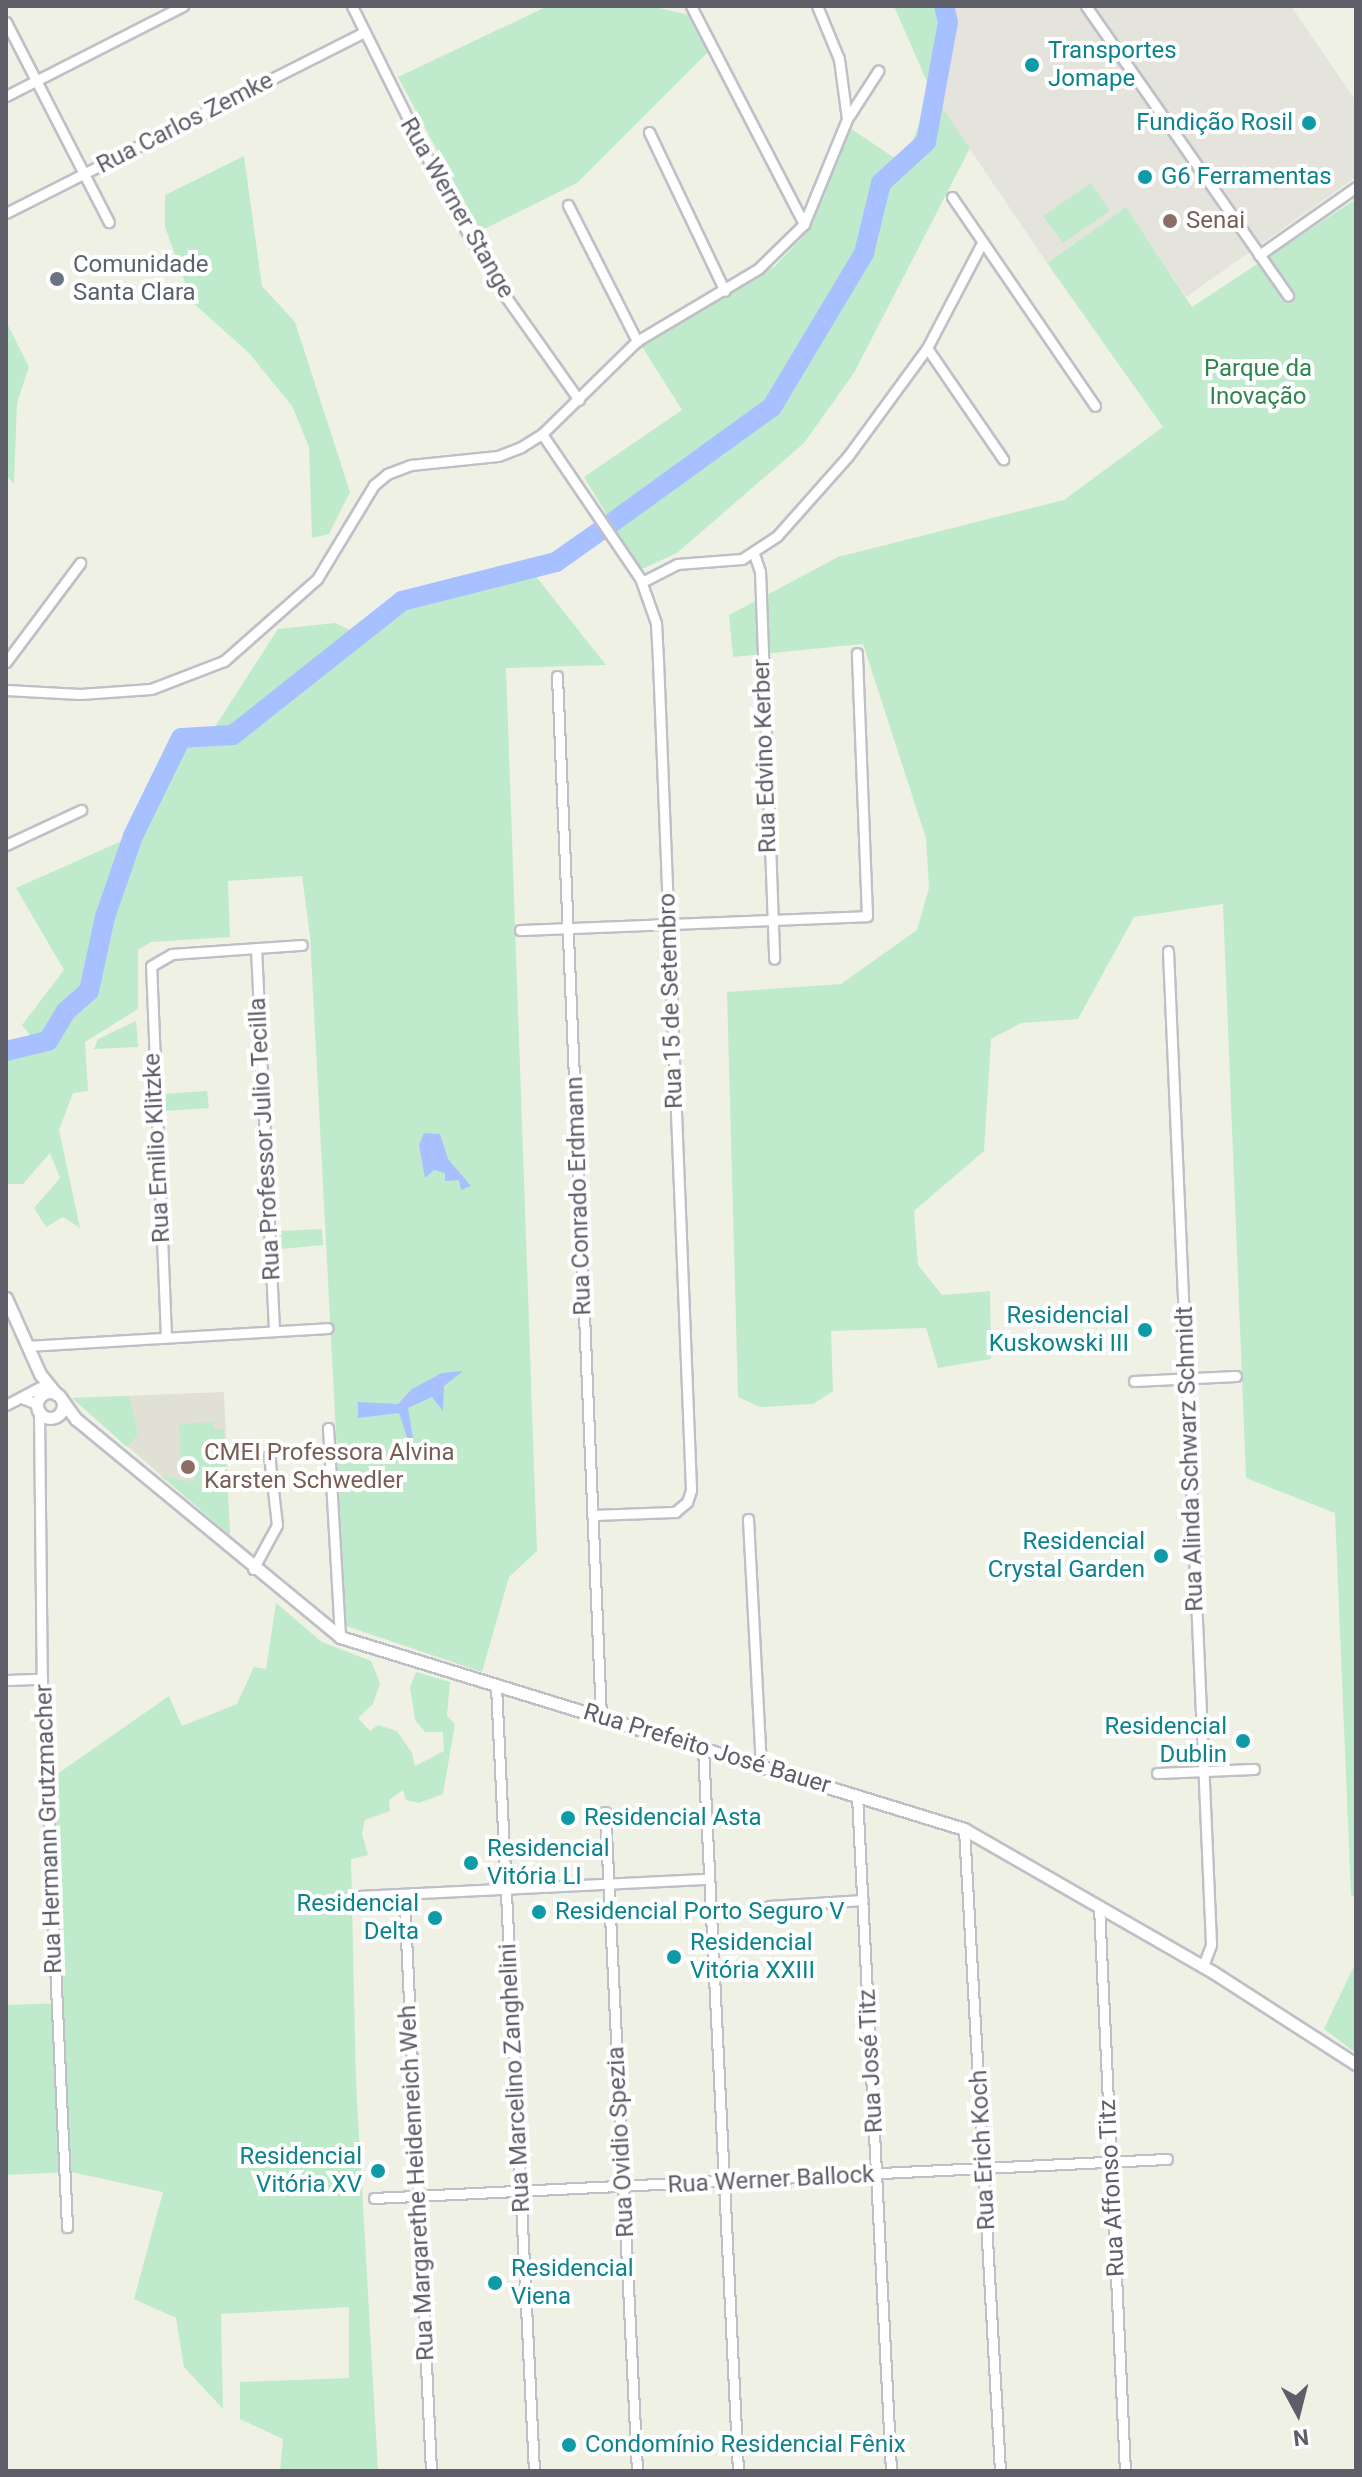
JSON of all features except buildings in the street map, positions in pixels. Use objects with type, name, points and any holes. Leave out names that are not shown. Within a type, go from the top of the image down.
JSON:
[{"type":"street","points":[[6,96],[183,6]]},
{"type":"street","name":"Rua Werner Stange","points":[[352,6],[459,218],[506,297],[579,400]]},
{"type":"street","points":[[691,6],[804,224]]},
{"type":"street","points":[[817,6],[839,59],[847,119]]},
{"type":"street","points":[[1086,6],[1288,296]]},
{"type":"street","points":[[6,22],[109,222]]},
{"type":"street","name":"Rua Carlos Zemke","points":[[6,213],[364,32]]},
{"type":"street","points":[[6,690],[80,694],[151,689],[187,679],[224,661],[317,579],[374,485],[387,474],[411,465],[498,456],[542,434],[637,341],[758,269],[804,224],[847,119],[878,71]]},
{"type":"street","points":[[649,132],[725,291]]},
{"type":"street","points":[[1259,255],[1356,187]]},
{"type":"street","points":[[952,197],[1095,406]]},
{"type":"street","points":[[568,205],[637,341]]},
{"type":"street","points":[[642,582],[677,564],[754,554],[777,536],[848,456],[927,348],[982,243]]},
{"type":"street","points":[[927,348],[1003,459]]},
{"type":"street","name":"Rua 15 de Setembro","points":[[542,434],[642,582],[656,623],[691,1490],[687,1502],[675,1512],[592,1515]]},
{"type":"street","name":"Rua Edvino Kerber","points":[[754,554],[760,571],[774,959]]},
{"type":"street","points":[[6,662],[80,563]]},
{"type":"street","points":[[520,930],[867,916],[857,653]]},
{"type":"street","name":"Rua Conrado Erdmann","points":[[557,676],[601,1717]]},
{"type":"street","points":[[6,845],[81,810]]},
{"type":"street","points":[[256,948],[302,945]]},
{"type":"street","name":"Rua Emilio Klitzke","points":[[166,1337],[149,972],[155,961],[172,954],[256,948]]},
{"type":"street","name":"Rua Professor Julio Tecilla","points":[[256,948],[274,1331]]},
{"type":"street","name":"Rua Alinda Schwarz Schmidt","points":[[1168,951],[1211,1945],[1203,1966]]},
{"type":"street","name":"Rua Prefeito José Bauer","points":[[6,1298],[40,1374],[76,1419],[253,1569],[340,1637],[964,1829],[1203,1966],[1356,2064]]},
{"type":"street","points":[[27,1346],[327,1328]]},
{"type":"street","name":"Rua Prefeito José Bauer","points":[[40,1374],[43,1411]]},
{"type":"street","points":[[1134,1381],[1236,1376]]},
{"type":"street","points":[[6,1405],[40,1387]]},
{"type":"street","points":[[48,1393],[59,1397],[61,1413],[43,1411],[48,1393]]},
{"type":"street","points":[[22,1398],[43,1411],[76,1419]]},
{"type":"street","name":"Rua Hermann Grutzmacher","points":[[43,1411],[42,1679],[67,2227]]},
{"type":"street","points":[[328,1428],[340,1637]]},
{"type":"street","points":[[253,1569],[277,1525],[269,1455]]},
{"type":"street","points":[[748,1519],[761,1766]]},
{"type":"street","points":[[6,1680],[42,1679]]},
{"type":"street","name":"Rua Marcelino Zanghelini","points":[[496,1686],[534,2471]]},
{"type":"street","points":[[703,1748],[738,2471]]},
{"type":"street","points":[[1157,1773],[1254,1769]]},
{"type":"street","name":"Rua José Titz","points":[[857,1795],[891,2471]]},
{"type":"street","name":"Rua Ovidio Spezia","points":[[605,1812],[637,2471]]},
{"type":"street","name":"Rua Erich Koch","points":[[964,1829],[1000,2471]]},
{"type":"street","points":[[358,1896],[709,1879]]},
{"type":"street","name":"Rua Margarethe Heidenreich Weh","points":[[404,1894],[431,2471]]},
{"type":"street","points":[[769,1906],[863,1900]]},
{"type":"street","name":"Rua Affonso Titz","points":[[1099,1906],[1125,2471]]},
{"type":"street","name":"Rua Werner Ballock","points":[[374,2198],[1167,2159]]},
{"type":"shaded area","points":[[894,6],[1291,6],[1356,101],[1356,177],[1186,297],[1126,207],[1047,263],[932,93]]},
{"type":"shaded area","name":"CMEI Professora Alvina Karsten Schwedler","points":[[224,1392],[230,1535],[72,1398]]},
{"type":"green space","points":[[548,6],[651,6],[697,17],[710,50],[577,183],[480,231],[398,77]]},
{"type":"green space","points":[[894,6],[944,6],[948,22],[932,93]]},
{"type":"green space","points":[[932,93],[970,148],[854,373],[804,443],[677,553],[640,570],[584,477],[682,410],[641,345],[775,266],[809,230],[850,128],[899,161],[910,147]]},
{"type":"green space","points":[[244,156],[262,286],[295,322],[350,492],[329,534],[312,538],[309,447],[292,406],[249,353],[192,302],[165,227],[165,195]]},
{"type":"green space","points":[[1091,183],[1110,211],[1063,243],[1043,216]]},
{"type":"green space","name":"Parque da Inovação","points":[[1356,199],[1356,1898],[1351,1895],[1335,1513],[1246,1478],[1223,904],[1134,917],[1078,1019],[1021,1023],[991,1039],[984,1151],[914,1211],[918,1265],[942,1295],[990,1291],[991,1359],[938,1368],[926,1328],[831,1331],[833,1391],[813,1404],[760,1407],[738,1397],[727,992],[841,984],[917,930],[929,888],[926,838],[863,644],[733,657],[729,615],[838,557],[1064,500],[1163,427],[1047,263],[1126,207],[1192,307]]},
{"type":"green space","points":[[6,321],[29,367],[17,403],[14,484],[6,475]]},
{"type":"green space","points":[[530,569],[606,665],[506,668],[537,1551],[509,1577],[482,1672],[346,1626],[310,936],[302,876],[228,881],[230,937],[151,942],[138,950],[138,1009],[85,1042],[88,1091],[73,1093],[59,1130],[80,1228],[63,1217],[46,1227],[34,1208],[60,1178],[50,1153],[23,1184],[6,1184],[6,1051],[36,1043],[22,1025],[64,970],[16,888],[133,836],[181,738],[209,736],[278,629],[335,623],[359,634],[402,601]]},
{"type":"green space","points":[[136,1021],[138,1047],[94,1049],[98,1039]]},
{"type":"green space","points":[[207,1091],[209,1108],[165,1111],[164,1094]]},
{"type":"green space","points":[[322,1229],[323,1245],[280,1249],[279,1231]]},
{"type":"green space","points":[[129,1396],[138,1434],[127,1447],[72,1398]]},
{"type":"green space","points":[[213,1422],[214,1429],[224,1429],[230,1535],[161,1476],[195,1482],[194,1459],[181,1460],[179,1424]]},
{"type":"green space","points":[[276,1603],[322,1642],[371,1661],[380,1683],[373,1704],[358,1718],[370,1731],[378,1725],[397,1731],[412,1753],[415,1766],[444,1751],[443,1732],[425,1732],[415,1720],[410,1687],[416,1672],[450,1682],[447,1716],[455,1724],[443,1794],[419,1803],[406,1800],[403,1790],[389,1800],[390,1811],[365,1820],[362,1834],[368,1855],[351,1859],[356,2081],[378,2471],[280,2471],[283,2439],[240,2419],[240,2382],[349,2378],[349,2307],[221,2314],[223,2409],[184,2367],[176,2318],[134,2299],[163,2192],[71,2172],[6,2175],[6,2005],[63,2003],[50,1779],[169,1696],[182,1726],[237,1704],[254,1667],[266,1669]]},
{"type":"green space","points":[[1356,1962],[1356,2053],[1324,2029]]},
{"type":"water","points":[[424,1133],[440,1134],[448,1159],[471,1186],[461,1190],[459,1180],[445,1181],[445,1173],[434,1170],[425,1178],[419,1145]]},
{"type":"water","points":[[463,1371],[444,1386],[443,1411],[432,1397],[408,1408],[413,1438],[408,1440],[399,1413],[358,1418],[358,1402],[398,1404],[412,1389],[442,1373]]},
{"type":"waterway","points":[[613,522],[772,407],[864,253],[881,183],[926,142],[948,22],[944,6]]},
{"type":"waterway","points":[[6,1051],[48,1041],[66,1011],[89,991],[105,917],[133,836],[181,738],[233,735],[402,601],[556,562],[600,531]]},
{"type":"place","name":"Transportes Jomape","points":[[1032,65]]},
{"type":"place","name":"Fundição Rosil","points":[[1309,123]]},
{"type":"place","name":"G6 Ferramentas","points":[[1145,177]]},
{"type":"place","name":"Senai","points":[[1170,221]]},
{"type":"place","name":"Comunidade Santa Clara","points":[[57,279]]},
{"type":"place","name":"Residencial Kuskowski III","points":[[1145,1330]]},
{"type":"place","name":"CMEI Professora Alvina Karsten Schwedler","points":[[188,1467]]},
{"type":"place","name":"Residencial Crystal Garden","points":[[1161,1556]]},
{"type":"place","name":"Residencial Dublin","points":[[1243,1741]]},
{"type":"place","name":"Residencial Asta","points":[[568,1818]]},
{"type":"place","name":"Residencial Vitória LI","points":[[471,1863]]},
{"type":"place","name":"Residencial Porto Seguro V","points":[[539,1912]]},
{"type":"place","name":"Residencial Delta","points":[[435,1918]]},
{"type":"place","name":"Residencial Vitória XXIII","points":[[674,1957]]},
{"type":"place","name":"Residencial Vitória XV","points":[[378,2171]]},
{"type":"place","name":"Residencial Viena","points":[[495,2283]]},
{"type":"place","name":"Condomínio Residencial Fênix","points":[[569,2445]]}]
